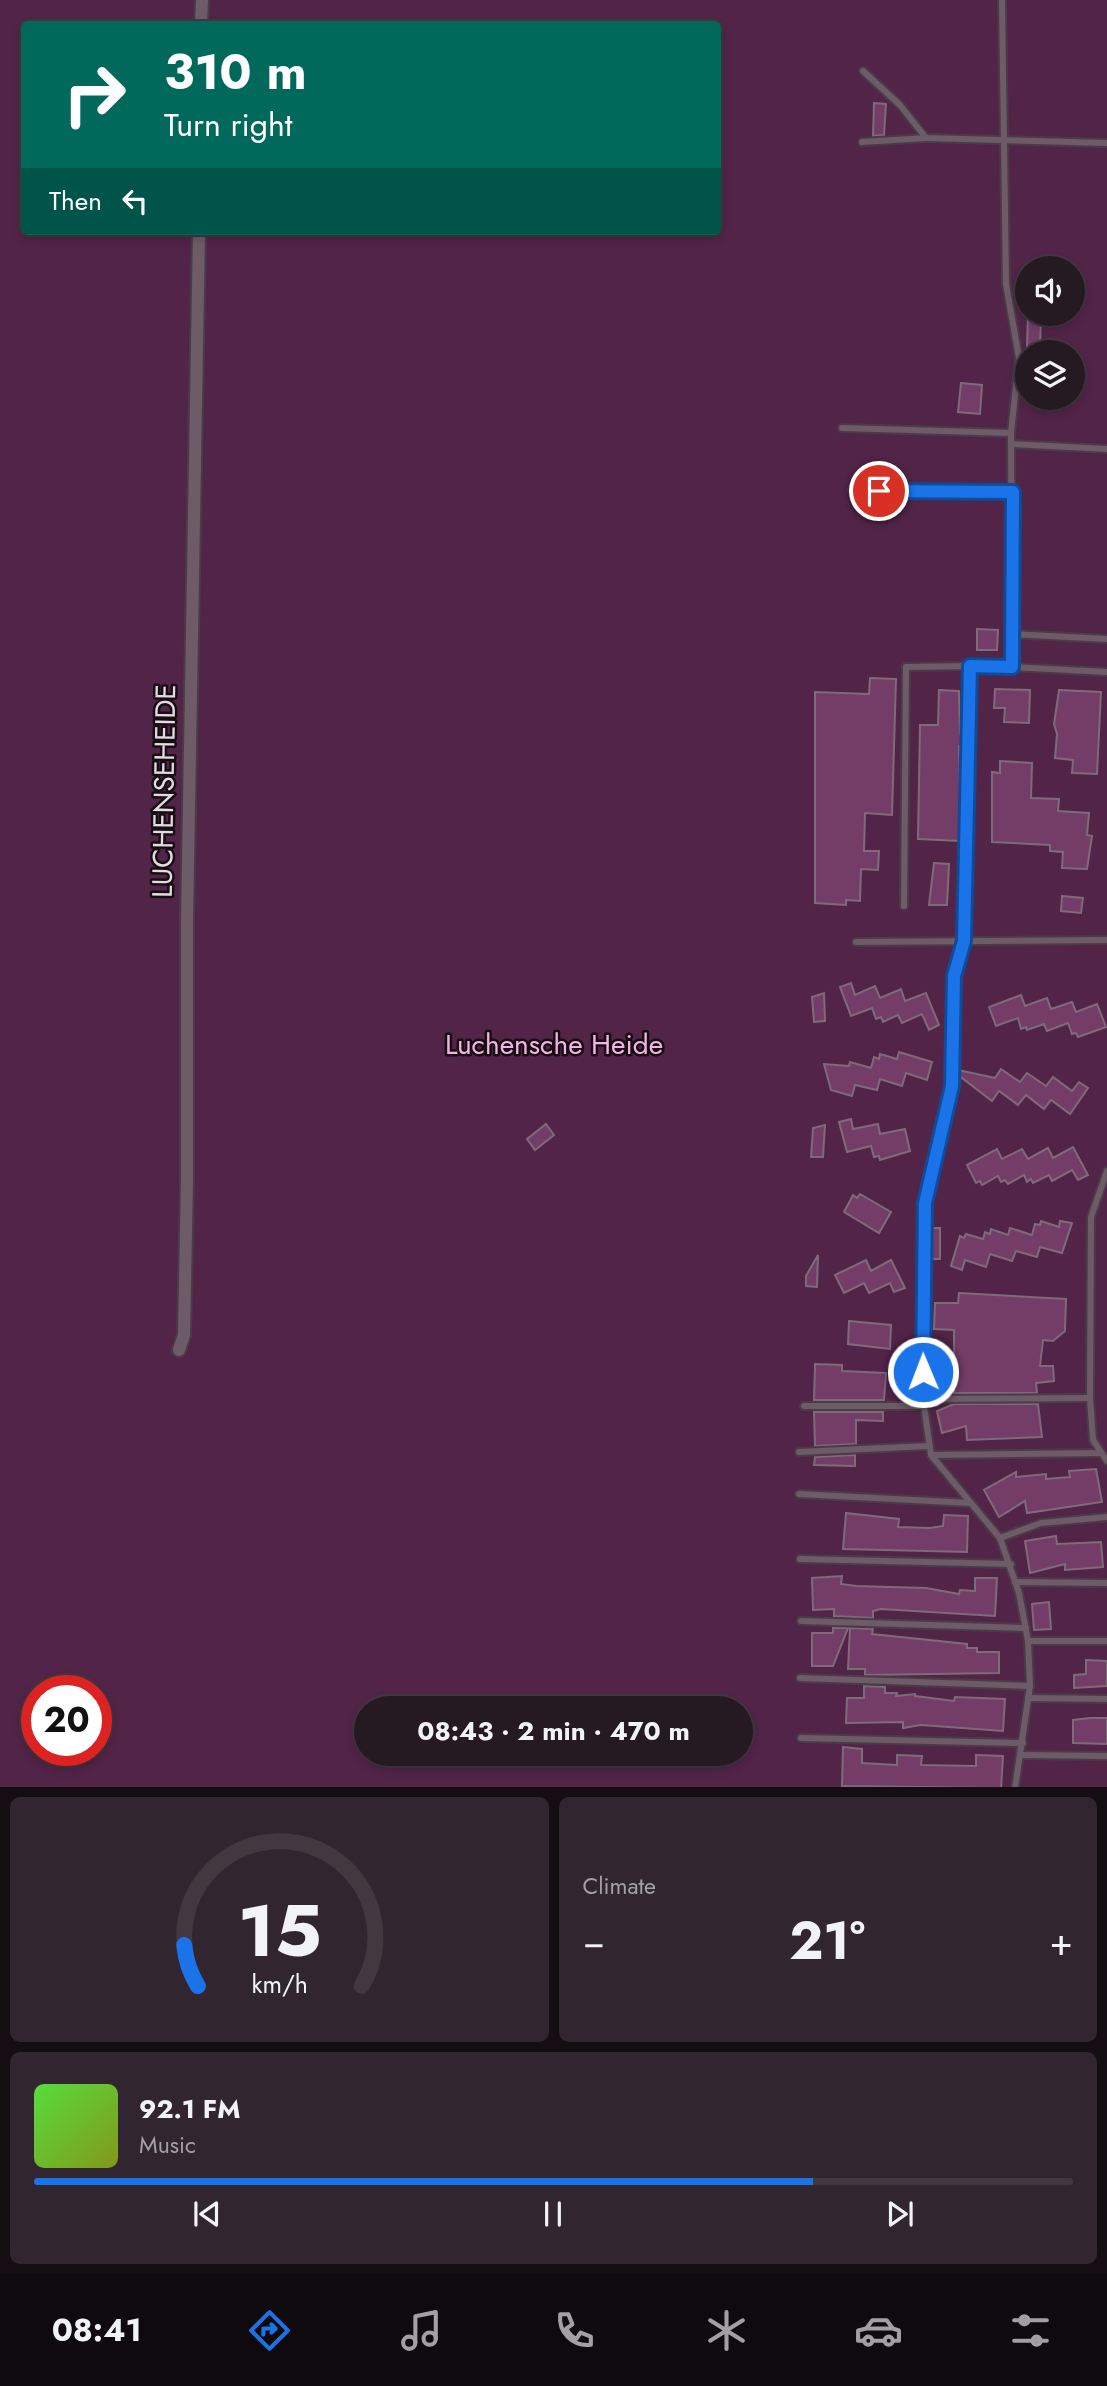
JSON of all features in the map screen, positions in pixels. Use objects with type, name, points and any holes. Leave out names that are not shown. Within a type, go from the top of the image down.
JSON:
[{"type":"street","points":[[201,21],[202,0]]},
{"type":"street","name":"LUCHENSEHEIDE","points":[[179,1350],[184,1335],[187,1179],[187,922],[199,235]]},
{"type":"lane","points":[[1002,0],[1006,284],[1020,358],[1011,433],[1012,667]]},
{"type":"lane","points":[[863,71],[900,105],[926,138]]},
{"type":"lane","points":[[862,142],[926,138],[1107,143]]},
{"type":"lane","points":[[842,428],[1011,433]]},
{"type":"lane","points":[[1012,444],[1107,449]]},
{"type":"lane","points":[[852,490],[1013,492]]},
{"type":"lane","points":[[1012,634],[1107,639]]},
{"type":"lane","points":[[970,666],[964,941],[954,976],[952,1086],[925,1203],[921,1291],[924,1403],[931,1455],[1000,1538],[1011,1564],[1026,1628],[1030,1686],[1015,1787]]},
{"type":"lane","points":[[904,906],[906,667],[1012,667],[1107,672]]},
{"type":"lane","points":[[856,942],[1107,940]]},
{"type":"lane","points":[[1107,1171],[1091,1217],[1090,1398],[1093,1440],[1107,1461]]},
{"type":"lane","points":[[804,1406],[1090,1398]]},
{"type":"lane","points":[[799,1452],[928,1446]]},
{"type":"lane","points":[[931,1455],[1101,1453]]},
{"type":"lane","points":[[799,1494],[970,1503]]},
{"type":"lane","points":[[1000,1538],[1041,1523],[1107,1517]]},
{"type":"lane","points":[[800,1559],[1011,1564]]},
{"type":"lane","points":[[1015,1582],[1107,1583]]},
{"type":"lane","points":[[801,1621],[1026,1628]]},
{"type":"lane","points":[[1028,1641],[1107,1641]]},
{"type":"lane","points":[[800,1678],[1030,1686]]},
{"type":"lane","points":[[1028,1698],[1107,1699]]},
{"type":"lane","points":[[801,1738],[1023,1743]]},
{"type":"lane","points":[[1021,1755],[1107,1756]]},
{"type":"green space","name":"Luchensche Heide","points":[[0,0],[1107,0],[1107,1787],[0,1787]]},
{"type":"building","points":[[874,103],[886,104],[884,135],[873,136]]},
{"type":"building","points":[[1028,326],[1041,326],[1040,340],[1027,340]]},
{"type":"building","points":[[961,383],[982,385],[980,414],[958,412]]},
{"type":"building","points":[[977,629],[998,630],[997,650],[977,650]]},
{"type":"building","points":[[870,678],[896,679],[892,815],[865,813],[864,851],[879,851],[878,870],[861,869],[860,901],[846,900],[846,905],[815,903],[815,692],[869,694]]},
{"type":"building","points":[[995,689],[1030,690],[1029,723],[1004,722],[1005,708],[994,708]]},
{"type":"building","points":[[939,690],[959,691],[960,734],[963,734],[963,746],[959,746],[961,841],[918,839],[920,725],[938,725]]},
{"type":"building","points":[[1059,690],[1101,692],[1097,774],[1072,773],[1073,760],[1055,758],[1057,734],[1054,724]]},
{"type":"building","points":[[1000,761],[1032,763],[1031,798],[1059,799],[1058,811],[1089,813],[1087,835],[1092,836],[1087,869],[1062,868],[1063,852],[1050,851],[1050,845],[992,842],[992,772],[1000,773]]},
{"type":"building","points":[[934,863],[949,864],[947,905],[929,905]]},
{"type":"building","points":[[1062,896],[1083,898],[1081,913],[1061,911]]},
{"type":"building","points":[[851,983],[855,995],[875,986],[880,998],[901,989],[905,1001],[926,993],[939,1025],[929,1030],[922,1014],[902,1023],[898,1015],[883,1022],[881,1017],[876,1019],[872,1008],[851,1016],[840,987]]},
{"type":"building","points":[[824,993],[825,1021],[814,1022],[812,997]]},
{"type":"building","points":[[1021,995],[1025,1006],[1047,998],[1051,1009],[1072,1002],[1076,1012],[1097,1004],[1106,1027],[1078,1037],[1076,1033],[1072,1034],[1068,1023],[1047,1031],[1044,1024],[1027,1030],[1026,1027],[1021,1029],[1018,1018],[996,1026],[989,1007]]},
{"type":"building","points":[[899,1052],[932,1062],[927,1080],[906,1073],[902,1086],[880,1079],[877,1090],[855,1085],[852,1096],[831,1090],[824,1064],[849,1066],[850,1062],[871,1068],[874,1057],[879,1059],[880,1054],[897,1059]]},
{"type":"building","points":[[1001,1069],[1020,1082],[1027,1073],[1046,1086],[1053,1077],[1072,1091],[1079,1082],[1088,1088],[1070,1114],[1051,1100],[1044,1109],[1026,1095],[1018,1105],[999,1091],[992,1101],[958,1075],[958,1070],[995,1078]]},
{"type":"building","points":[[851,1119],[853,1129],[878,1124],[880,1134],[905,1129],[910,1151],[880,1160],[879,1156],[874,1157],[871,1146],[847,1152],[839,1122]]},
{"type":"building","points":[[546,1124],[554,1135],[535,1150],[527,1139]]},
{"type":"building","points":[[825,1125],[823,1157],[811,1157],[813,1128]]},
{"type":"building","points":[[1073,1147],[1088,1175],[1078,1180],[1072,1170],[1052,1181],[1049,1175],[1033,1183],[1031,1179],[1027,1182],[1024,1175],[1008,1184],[1005,1180],[1001,1182],[998,1176],[982,1185],[980,1181],[976,1183],[967,1165],[997,1149],[1002,1159],[1022,1149],[1028,1159],[1048,1148],[1053,1158]]},
{"type":"building","points":[[860,1194],[891,1212],[879,1233],[844,1212],[853,1195],[857,1198]]},
{"type":"building","points":[[1041,1221],[1059,1227],[1060,1221],[1072,1223],[1062,1253],[1040,1247],[1037,1257],[1016,1251],[1012,1261],[990,1254],[986,1267],[965,1260],[962,1270],[951,1266],[960,1236],[964,1238],[966,1234],[983,1239],[985,1232],[990,1234],[991,1229],[1008,1235],[1010,1228],[1032,1235],[1035,1224],[1040,1225]]},
{"type":"building","points":[[930,1228],[940,1228],[940,1259],[928,1259]]},
{"type":"building","points":[[818,1255],[817,1287],[806,1286],[806,1276]]},
{"type":"building","points":[[866,1260],[871,1271],[891,1260],[905,1288],[894,1292],[890,1283],[869,1293],[864,1283],[844,1293],[835,1275]]},
{"type":"building","points":[[959,1293],[1066,1299],[1065,1331],[1053,1341],[1043,1340],[1040,1366],[1053,1366],[1054,1381],[1036,1383],[1037,1393],[954,1393],[955,1385],[935,1386],[933,1361],[954,1360],[954,1330],[934,1329],[935,1303],[958,1303]]},
{"type":"building","points":[[849,1321],[891,1325],[890,1349],[848,1344]]},
{"type":"building","points":[[815,1364],[842,1365],[842,1371],[886,1373],[884,1400],[814,1400]]},
{"type":"building","points":[[954,1404],[1038,1404],[1042,1437],[967,1440],[966,1426],[942,1433],[937,1411]]},
{"type":"building","points":[[814,1412],[883,1412],[883,1421],[856,1420],[856,1444],[815,1446]]},
{"type":"building","points":[[855,1455],[855,1466],[814,1465],[815,1457]]},
{"type":"building","points":[[1096,1469],[1102,1502],[1027,1513],[1025,1501],[999,1517],[984,1490],[1016,1472],[1016,1477],[1046,1474],[1046,1479],[1070,1477],[1069,1471]]},
{"type":"building","points":[[846,1513],[899,1519],[898,1527],[930,1528],[943,1526],[944,1515],[968,1516],[967,1552],[843,1549]]},
{"type":"building","points":[[1056,1536],[1057,1544],[1101,1542],[1103,1567],[1065,1570],[1065,1564],[1030,1573],[1025,1541]]},
{"type":"building","points":[[842,1576],[841,1584],[926,1588],[959,1594],[960,1590],[975,1591],[975,1578],[997,1578],[995,1616],[881,1609],[873,1611],[873,1618],[834,1616],[834,1609],[813,1610],[812,1578]]},
{"type":"building","points":[[1049,1602],[1051,1629],[1034,1630],[1032,1604]]},
{"type":"building","points":[[833,1628],[848,1628],[833,1666],[812,1666],[812,1633],[833,1633]]},
{"type":"building","points":[[850,1628],[873,1629],[872,1634],[967,1644],[967,1648],[977,1648],[977,1652],[999,1652],[999,1673],[865,1675],[865,1669],[848,1669]]},
{"type":"building","points":[[1086,1660],[1107,1661],[1107,1686],[1074,1688],[1074,1675],[1086,1674]]},
{"type":"building","points":[[864,1686],[885,1687],[885,1693],[897,1693],[896,1696],[915,1694],[954,1701],[955,1697],[1005,1699],[1003,1731],[921,1725],[903,1728],[903,1722],[846,1723],[847,1698],[864,1698]]},
{"type":"building","points":[[1107,1718],[1107,1744],[1073,1743],[1073,1720]]},
{"type":"building","points":[[843,1747],[862,1749],[862,1763],[897,1765],[897,1755],[922,1756],[921,1765],[976,1766],[976,1755],[1003,1756],[1001,1787],[842,1786]]},
{"type":"route","points":[[879,491],[1013,492],[1012,667],[970,666],[964,941],[954,976],[952,1086],[925,1203],[921,1291],[923,1372]]}]
